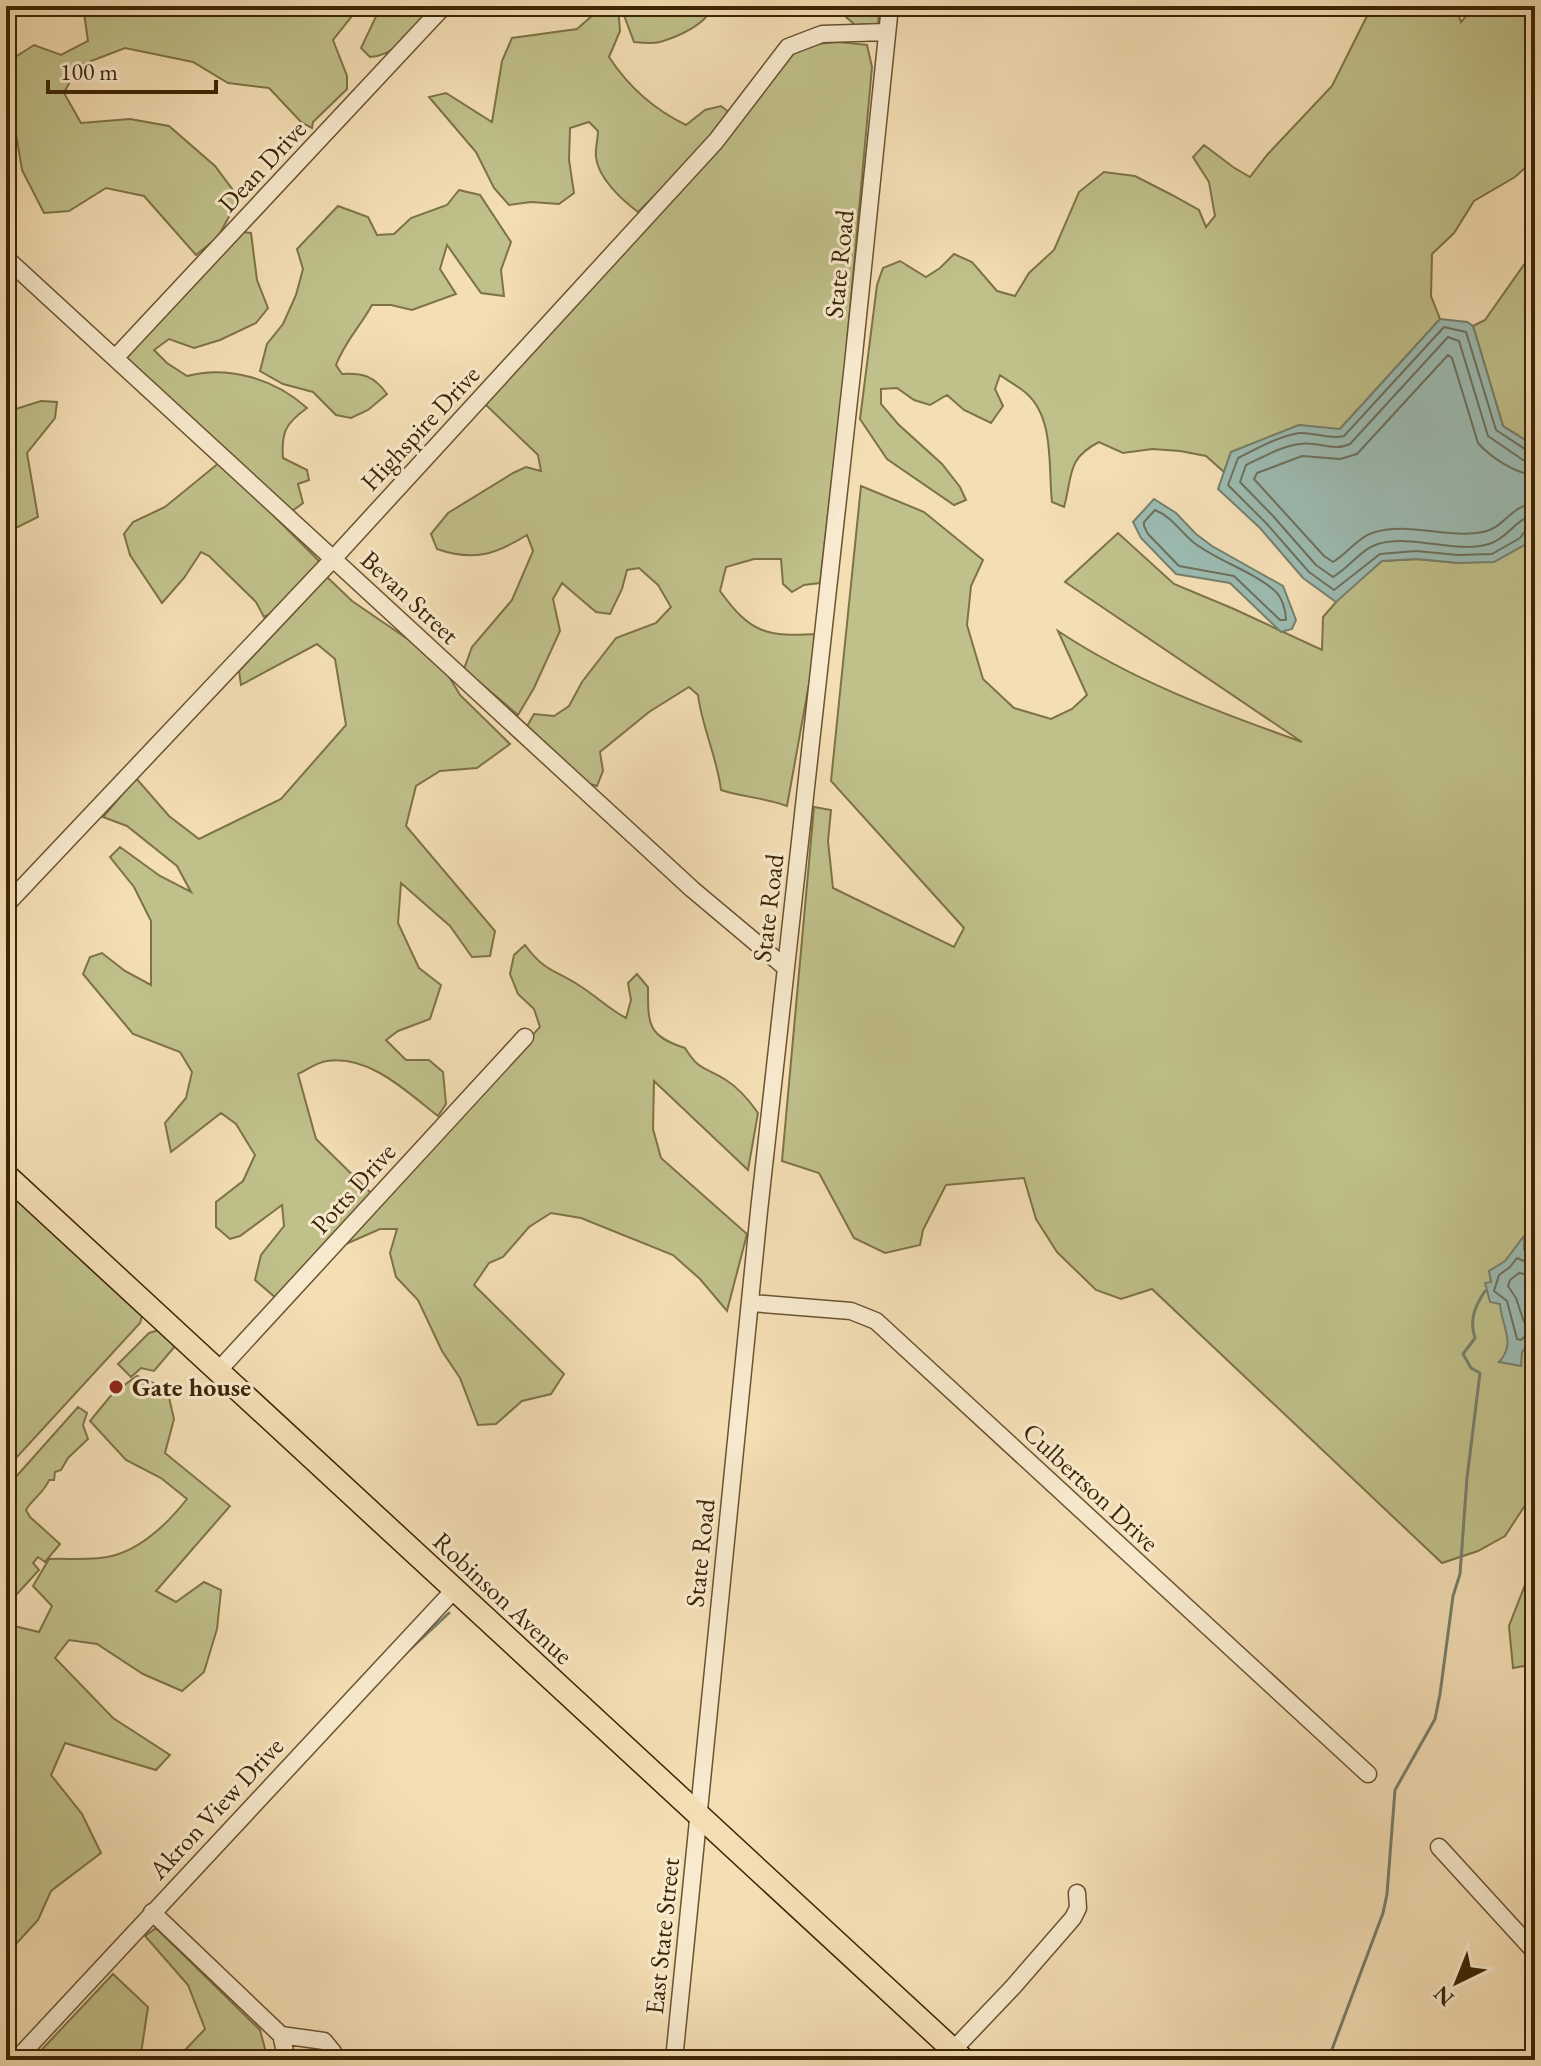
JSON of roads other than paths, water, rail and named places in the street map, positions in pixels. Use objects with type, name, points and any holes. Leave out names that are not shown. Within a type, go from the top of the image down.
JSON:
[{"type":"main road","name":"Robinson Avenue","points":[[6,1175],[959,2055]]},
{"type":"street","name":"Dean Drive","points":[[115,358],[444,6]]},
{"type":"street","name":"State Road","points":[[698,1816],[890,6]]},
{"type":"street","name":"Highspire Drive","points":[[6,905],[333,559],[716,141],[788,47],[822,34],[887,32]]},
{"type":"street","name":"Bevan Street","points":[[6,258],[692,889],[786,968]]},
{"type":"street","name":"Potts Drive","points":[[217,1372],[525,1037]]},
{"type":"street","name":"Culbertson Drive","points":[[751,1303],[851,1311],[876,1321],[1368,1774]]},
{"type":"street","name":"Akron View Drive","points":[[16,2060],[454,1590]]},
{"type":"street","name":"East State Street","points":[[674,2060],[698,1816]]},
{"type":"street","points":[[1439,1847],[1535,1952]]},
{"type":"street","points":[[959,2055],[1073,1918],[1078,1908],[1077,1893]]},
{"type":"street","points":[[152,1912],[281,2035],[287,2060]]},
{"type":"street","points":[[281,2035],[324,2041],[336,2060]]},
{"type":"water","points":[[1440,319],[1467,322],[1473,326],[1503,426],[1535,446],[1535,525],[1528,543],[1494,562],[1382,561],[1336,602],[1303,578],[1260,528],[1218,489],[1231,452],[1299,425],[1340,429]]},
{"type":"water","points":[[1154,499],[1176,513],[1212,546],[1283,586],[1296,620],[1292,629],[1281,632],[1230,583],[1176,574],[1141,538],[1133,522]]},
{"type":"water","points":[[1524,1236],[1524,1250],[1531,1256],[1535,1267],[1535,1338],[1522,1352],[1521,1366],[1499,1362],[1507,1348],[1507,1334],[1500,1304],[1490,1302],[1485,1283],[1491,1282],[1489,1271],[1505,1261]]},
{"type":"waterway","points":[[1328,2060],[1383,1913],[1395,1790],[1435,1719],[1453,1596],[1460,1574],[1467,1478],[1480,1373],[1471,1368],[1463,1354],[1475,1338],[1474,1313],[1485,1291]]},
{"type":"waterway","points":[[405,1654],[449,1613]]},
{"type":"place","name":"Gate house","points":[[116,1387]]}]
